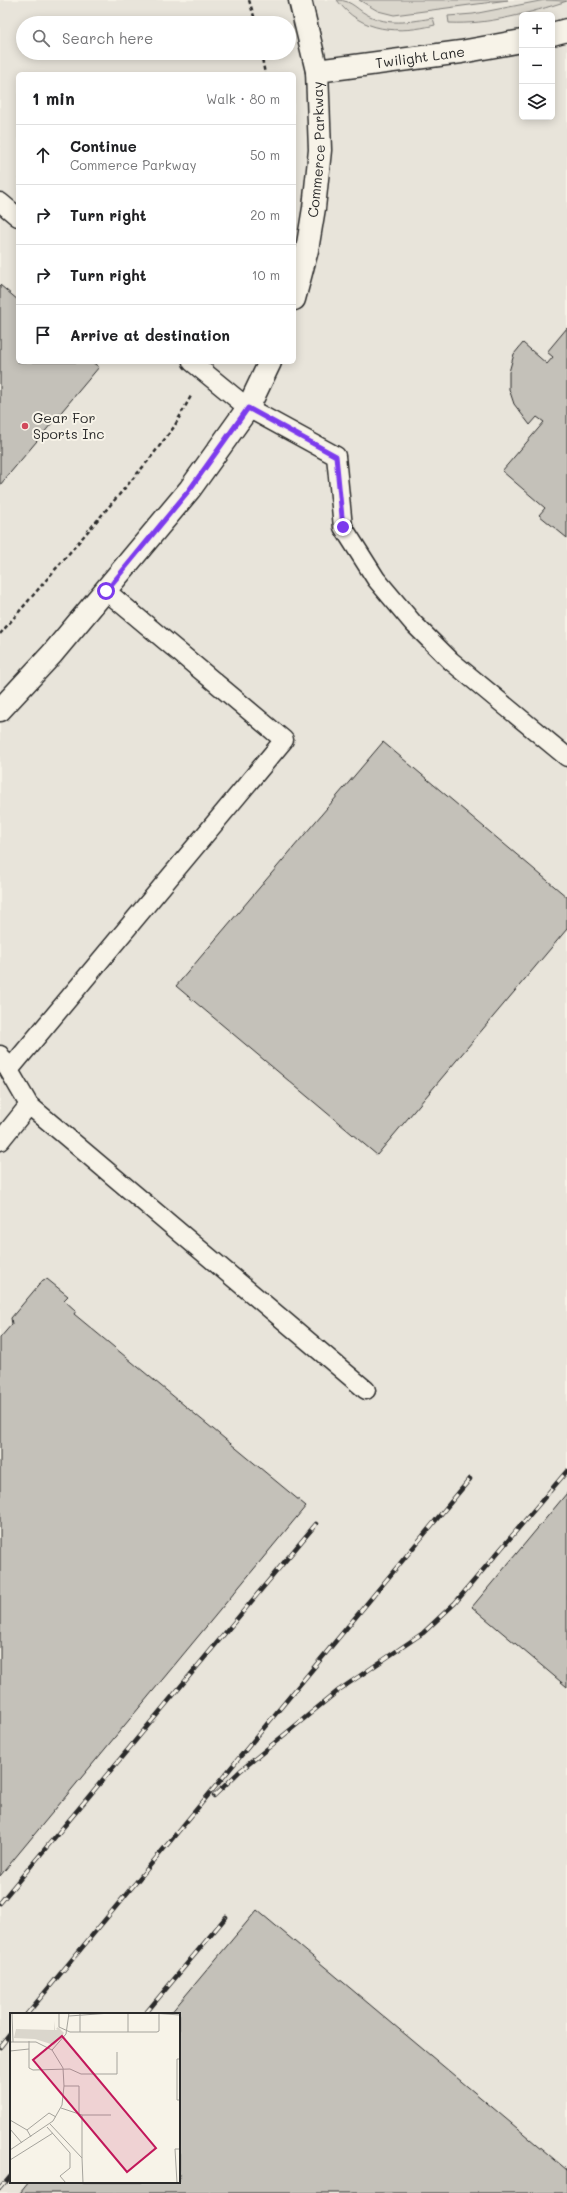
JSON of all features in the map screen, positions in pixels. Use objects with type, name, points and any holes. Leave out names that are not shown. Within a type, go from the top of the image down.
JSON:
[{"type":"street","name":"Commerce Parkway","points":[[296,290],[312,222],[320,150],[317,71],[300,0]]},
{"type":"street","points":[[555,33],[567,30]]},
{"type":"street","name":"Twilight Lane","points":[[317,71],[461,52],[519,42]]},
{"type":"street","points":[[0,710],[52,654],[190,489],[248,408],[269,364]]},
{"type":"lane","points":[[0,202],[16,215]]},
{"type":"lane","points":[[194,364],[248,408],[336,456],[343,527],[376,579],[413,623],[451,661],[567,757]]},
{"type":"lane","points":[[106,591],[284,740],[4,1063],[29,1105],[366,1390]]},
{"type":"lane","points":[[0,1141],[29,1105]]},
{"type":"path","points":[[249,0],[254,16]]},
{"type":"path","points":[[262,60],[265,72]]},
{"type":"path","points":[[0,634],[148,461],[174,427],[193,392]]},
{"type":"shaded area","points":[[0,0],[567,0],[567,2193],[0,2193]]},
{"type":"shaded area","points":[[337,0],[347,2],[367,15],[380,20],[402,22],[433,18],[435,25],[408,30],[394,30],[369,25],[357,19]]},
{"type":"shaded area","points":[[359,0],[508,0],[394,15],[378,11]]},
{"type":"shaded area","points":[[545,0],[567,1],[531,12],[519,12],[519,15],[494,20],[449,23],[448,16],[473,14]]},
{"type":"building","name":"Gear For Sports Inc","points":[[0,285],[16,298],[16,364],[95,364],[99,367],[0,485]]},
{"type":"building","points":[[567,328],[567,538],[539,515],[545,508],[502,471],[544,422],[537,417],[530,425],[514,404],[509,389],[509,372],[514,354],[523,343],[547,364],[553,357],[547,352]]},
{"type":"building","points":[[383,742],[567,897],[567,929],[377,1155],[176,986]]},
{"type":"building","points":[[47,1279],[68,1296],[64,1300],[76,1311],[74,1314],[306,1506],[0,1876],[0,1338],[12,1324],[11,1318],[43,1280]]},
{"type":"building","points":[[567,1493],[567,1687],[472,1607]]},
{"type":"building","points":[[257,1910],[567,2170],[567,2193],[20,2193],[28,2183],[180,2183],[180,2013],[171,2013]]},
{"type":"railway","points":[[214,1796],[240,1771],[339,1690],[423,1633],[455,1603],[567,1471]]},
{"type":"railway","points":[[28,2013],[470,1479]]},
{"type":"railway","points":[[0,1903],[316,1524]]},
{"type":"railway","points":[[146,2013],[226,1917]]},
{"type":"railway","points":[[0,2047],[10,2034]]},
{"type":"railway","points":[[0,2189],[10,2177]]},
{"type":"place","name":"Gear For Sports Inc","points":[[25,426]]},
{"type":"route","points":[[106,591],[190,489],[248,408],[336,456],[343,527]]}]
